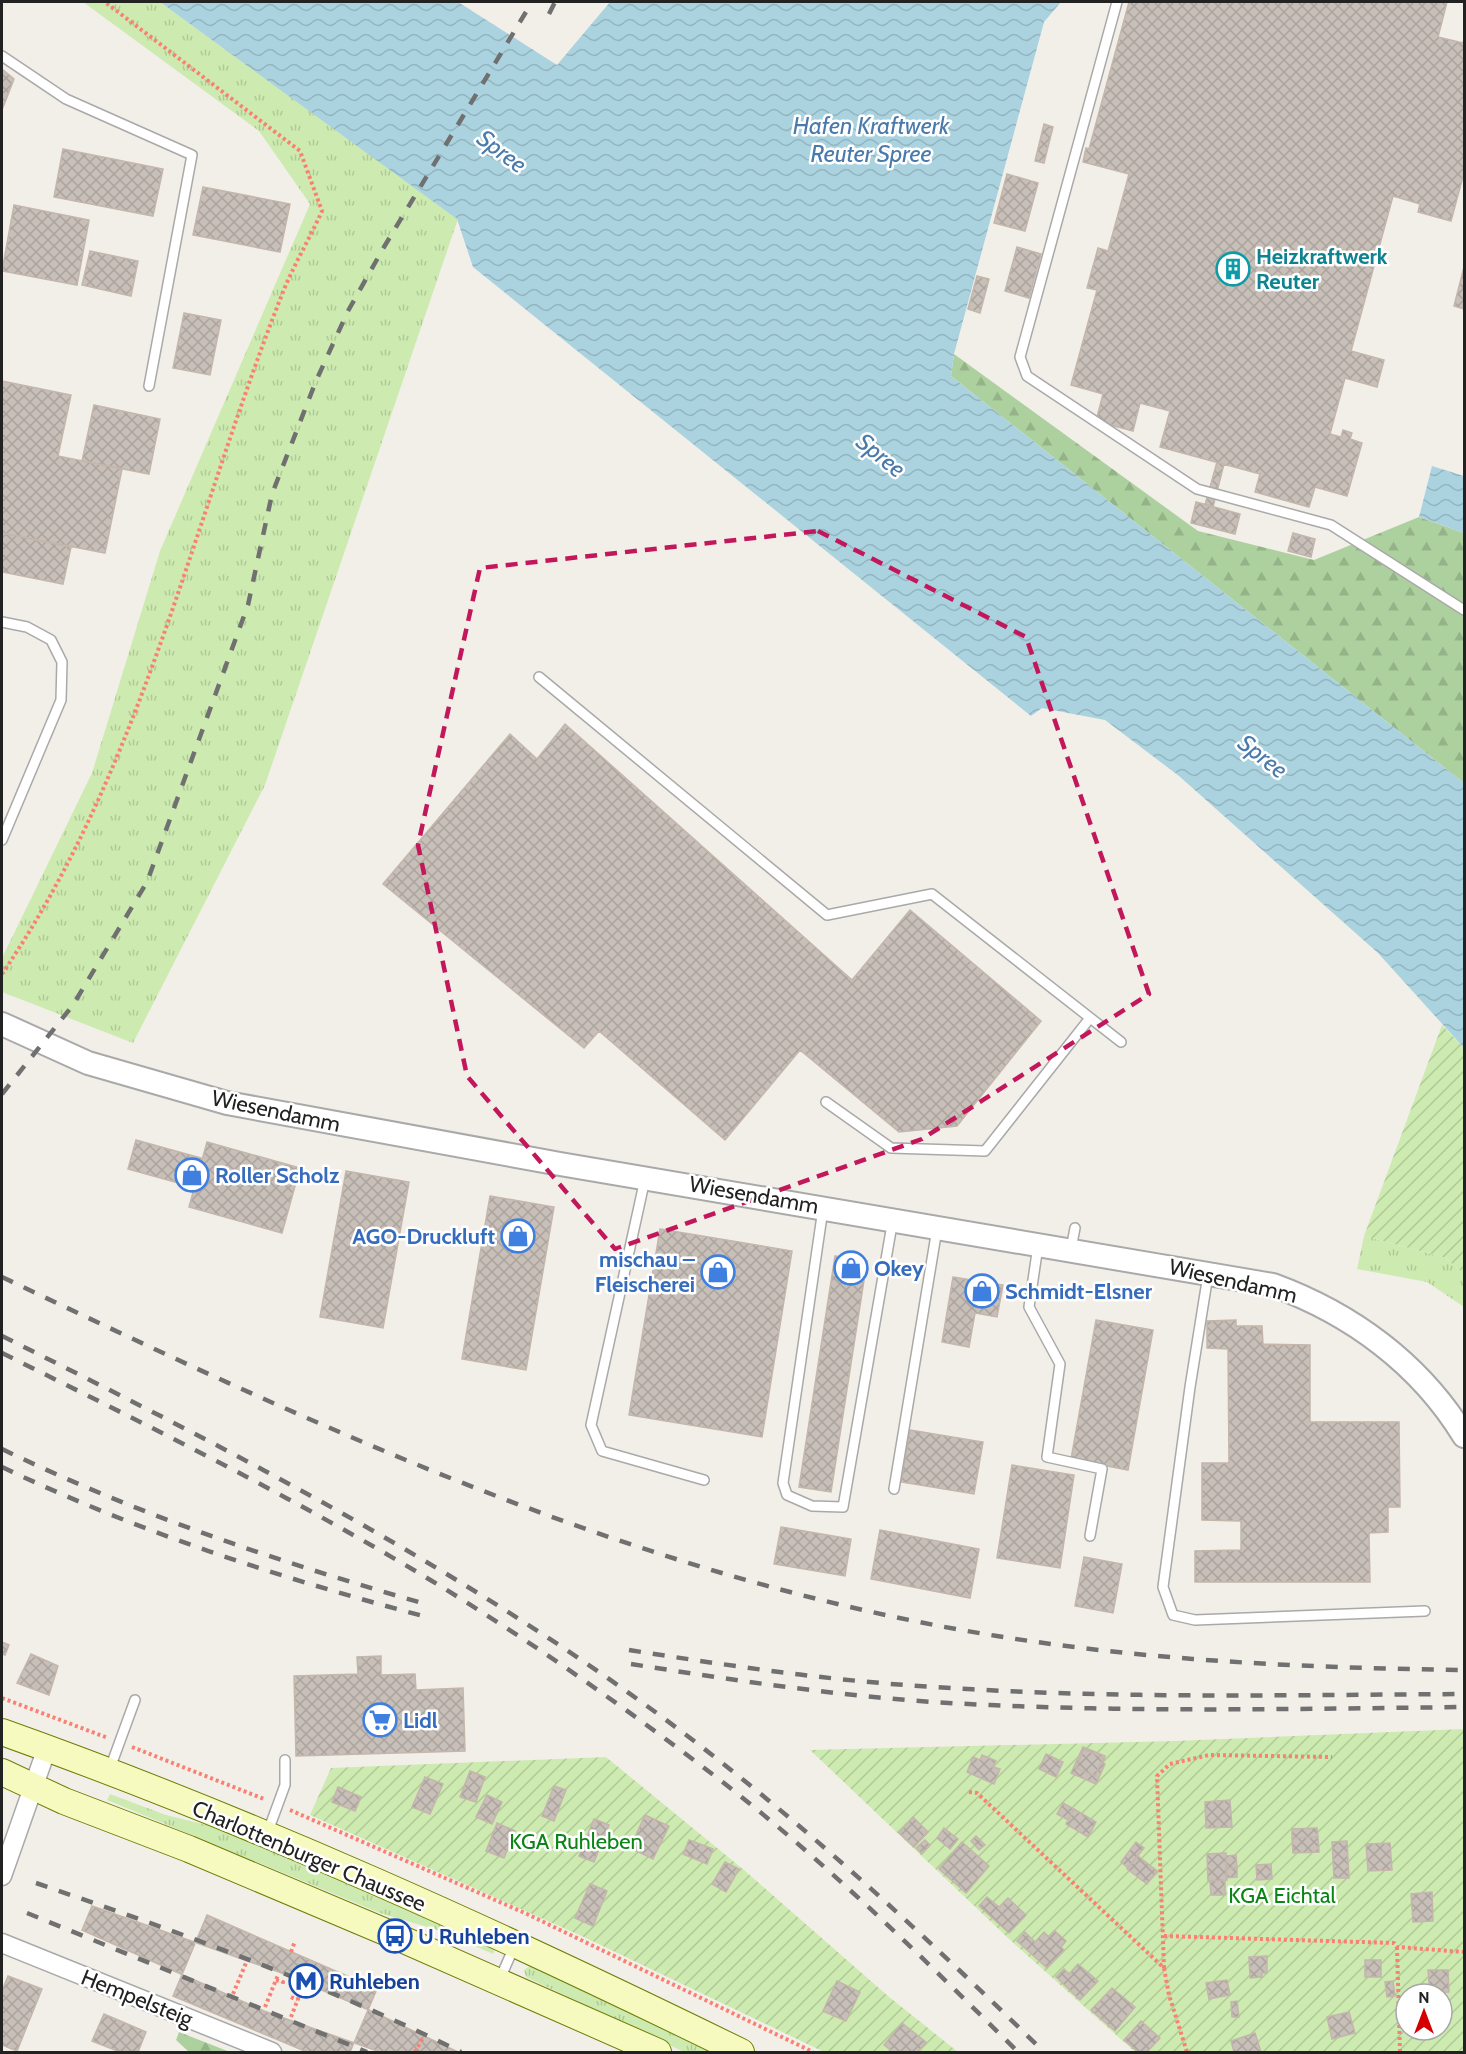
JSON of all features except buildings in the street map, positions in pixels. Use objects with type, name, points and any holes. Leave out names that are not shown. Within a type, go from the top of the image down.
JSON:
[{"type":"main road","name":"Charlottenburger Chaussee","points":[[2,1732],[266,1836],[515,1945],[741,2052]]},
{"type":"main road","name":"Charlottenburger Chaussee","points":[[2,1772],[499,1981],[658,2052]]},
{"type":"street","name":"Wiesendamm","points":[[2,1024],[88,1063],[226,1102],[1038,1244],[1073,1238],[1208,1272],[1273,1285],[1311,1299],[1378,1340],[1413,1371],[1437,1397],[1464,1436]]},
{"type":"street","points":[[2,1876],[47,1748]]},
{"type":"street","name":"Hempelsteig","points":[[2,1943],[272,2052]]},
{"type":"lane","points":[[1117,2],[1020,357],[1027,376],[1197,489],[1331,525],[1464,610]]},
{"type":"lane","points":[[2,56],[66,99],[192,155],[148,386]]},
{"type":"lane","points":[[2,622],[27,627],[51,640],[62,662],[61,700],[2,840]]},
{"type":"lane","points":[[539,677],[827,915],[932,894],[1121,1042]]},
{"type":"lane","points":[[826,1102],[891,1148],[985,1151],[1090,1018]]},
{"type":"lane","points":[[645,1177],[591,1425],[602,1451],[705,1480]]},
{"type":"lane","points":[[823,1207],[783,1484],[787,1495],[812,1506],[843,1507],[893,1219]]},
{"type":"lane","points":[[894,1489],[937,1226]]},
{"type":"lane","points":[[1038,1244],[1029,1307],[1060,1364],[1047,1457],[1102,1469],[1090,1536]]},
{"type":"lane","points":[[1208,1272],[1163,1587],[1173,1614],[1195,1620],[1425,1611]]},
{"type":"lane","points":[[108,1772],[135,1701]]},
{"type":"lane","points":[[266,1836],[285,1785],[285,1760]]},
{"type":"lane","points":[[499,1981],[515,1945]]},
{"type":"path","points":[[2,974],[32,931],[103,790],[147,685],[281,295],[322,211],[300,151],[105,2]]},
{"type":"path","points":[[2,1698],[278,1805],[527,1914],[813,2052]]},
{"type":"path","points":[[1187,2052],[1169,1995],[1164,1968],[1157,1776],[1170,1764],[1209,1755],[1332,1756]]},
{"type":"path","points":[[969,1792],[977,1793],[1164,1968]]},
{"type":"path","points":[[1164,1935],[1394,1943],[1397,1947],[1464,1952]]},
{"type":"path","points":[[291,1952],[295,1941]]},
{"type":"path","points":[[1397,1947],[1400,2052]]},
{"type":"path","points":[[233,1994],[246,1963]]},
{"type":"path","points":[[265,2007],[277,1977],[283,1982],[282,1985]]},
{"type":"path","points":[[291,2017],[303,1986]]},
{"type":"path","points":[[291,1997],[297,2000]]},
{"type":"path","points":[[414,2051],[423,2038]]},
{"type":"highlighted area","points":[[818,531],[1026,637],[1149,994],[922,1139],[615,1249],[467,1076],[418,845],[480,568]]},
{"type":"green space","points":[[83,2],[160,2],[458,219],[265,785],[133,1043],[2,992],[2,958],[92,773],[160,551],[310,204],[259,131]]},
{"type":"green space","points":[[954,354],[1198,531],[1314,560],[1419,517],[1464,533],[1464,783],[951,376]]},
{"type":"green space","points":[[1442,1025],[1464,1048],[1464,1274],[1446,1258],[1364,1236]]},
{"type":"green space","points":[[1364,1236],[1446,1258],[1464,1274],[1464,1307],[1427,1282],[1357,1269]]},
{"type":"green space","name":"KGA Eichtal","points":[[1464,1729],[1464,2052],[1135,2052],[1008,1938],[810,1750],[1175,1741]]},
{"type":"green space","name":"KGA Ruhleben","points":[[606,1757],[744,1870],[888,1996],[958,2052],[824,2052],[586,1938],[310,1815],[331,1768]]},
{"type":"green space","points":[[110,1794],[166,1815],[219,1828],[496,1947],[493,1954],[441,1931],[380,1913],[107,1800]]},
{"type":"green space","points":[[531,1965],[715,2052],[684,2052],[526,1977],[524,1970]]},
{"type":"green space","points":[[179,2032],[230,2052],[189,2052],[176,2040]]},
{"type":"water","points":[[160,2],[458,2],[557,65],[610,2],[1061,2],[1044,22],[954,354],[951,376],[1464,783],[1464,1048],[1378,953],[1179,776],[1105,720],[1042,708],[1031,716],[473,267],[457,219]]},
{"type":"water","points":[[1432,466],[1464,476],[1464,533],[1419,517]]},
{"type":"railway","points":[[2,1094],[73,1005],[147,882],[248,605],[272,494],[316,381],[348,311],[384,247],[532,2]]},
{"type":"railway","points":[[549,14],[555,2]]},
{"type":"railway","points":[[2,1277],[364,1443],[487,1493],[612,1538],[738,1578],[866,1611],[1055,1645],[1230,1662],[1464,1670]]},
{"type":"railway","points":[[2,1336],[189,1431],[373,1531],[463,1584],[551,1640],[637,1699],[721,1762],[805,1831],[887,1903],[1044,2052]]},
{"type":"railway","points":[[2,1353],[327,1520],[432,1581],[568,1669],[699,1764],[783,1831],[864,1903],[1018,2052]]},
{"type":"railway","points":[[2,1449],[104,1495],[209,1535],[315,1571],[422,1603]]},
{"type":"railway","points":[[2,1467],[104,1512],[209,1551],[316,1586],[423,1616]]},
{"type":"railway","points":[[629,1650],[820,1677],[1001,1691],[1200,1695],[1464,1694]]},
{"type":"railway","points":[[631,1664],[820,1691],[933,1702],[1066,1708],[1464,1707]]},
{"type":"railway","points":[[36,1883],[305,1982],[461,2052]]},
{"type":"railway","points":[[27,1913],[367,2052]]},
{"type":"place","name":"Heizkraftwerk Reuter","points":[[1233,269]]},
{"type":"place","name":"Roller Scholz","points":[[192,1175]]},
{"type":"place","name":"AGO-Druckluft","points":[[518,1236]]},
{"type":"place","name":"Okey","points":[[851,1268]]},
{"type":"place","name":"mischau – Fleischerei","points":[[718,1272]]},
{"type":"place","name":"Schmidt-Elsner","points":[[982,1291]]},
{"type":"place","name":"Lidl","points":[[380,1720]]},
{"type":"place","name":"U Ruhleben","points":[[395,1936]]},
{"type":"place","name":"Ruhleben","points":[[306,1981]]},
{"type":"water label","name":"Hafen Kraftwerk Reuter Spree","points":[[871,139]]},
{"type":"water label","name":"Spree","points":[[502,151]]},
{"type":"water label","name":"Spree","points":[[881,455]]},
{"type":"water label","name":"Spree","points":[[1263,756]]}]
